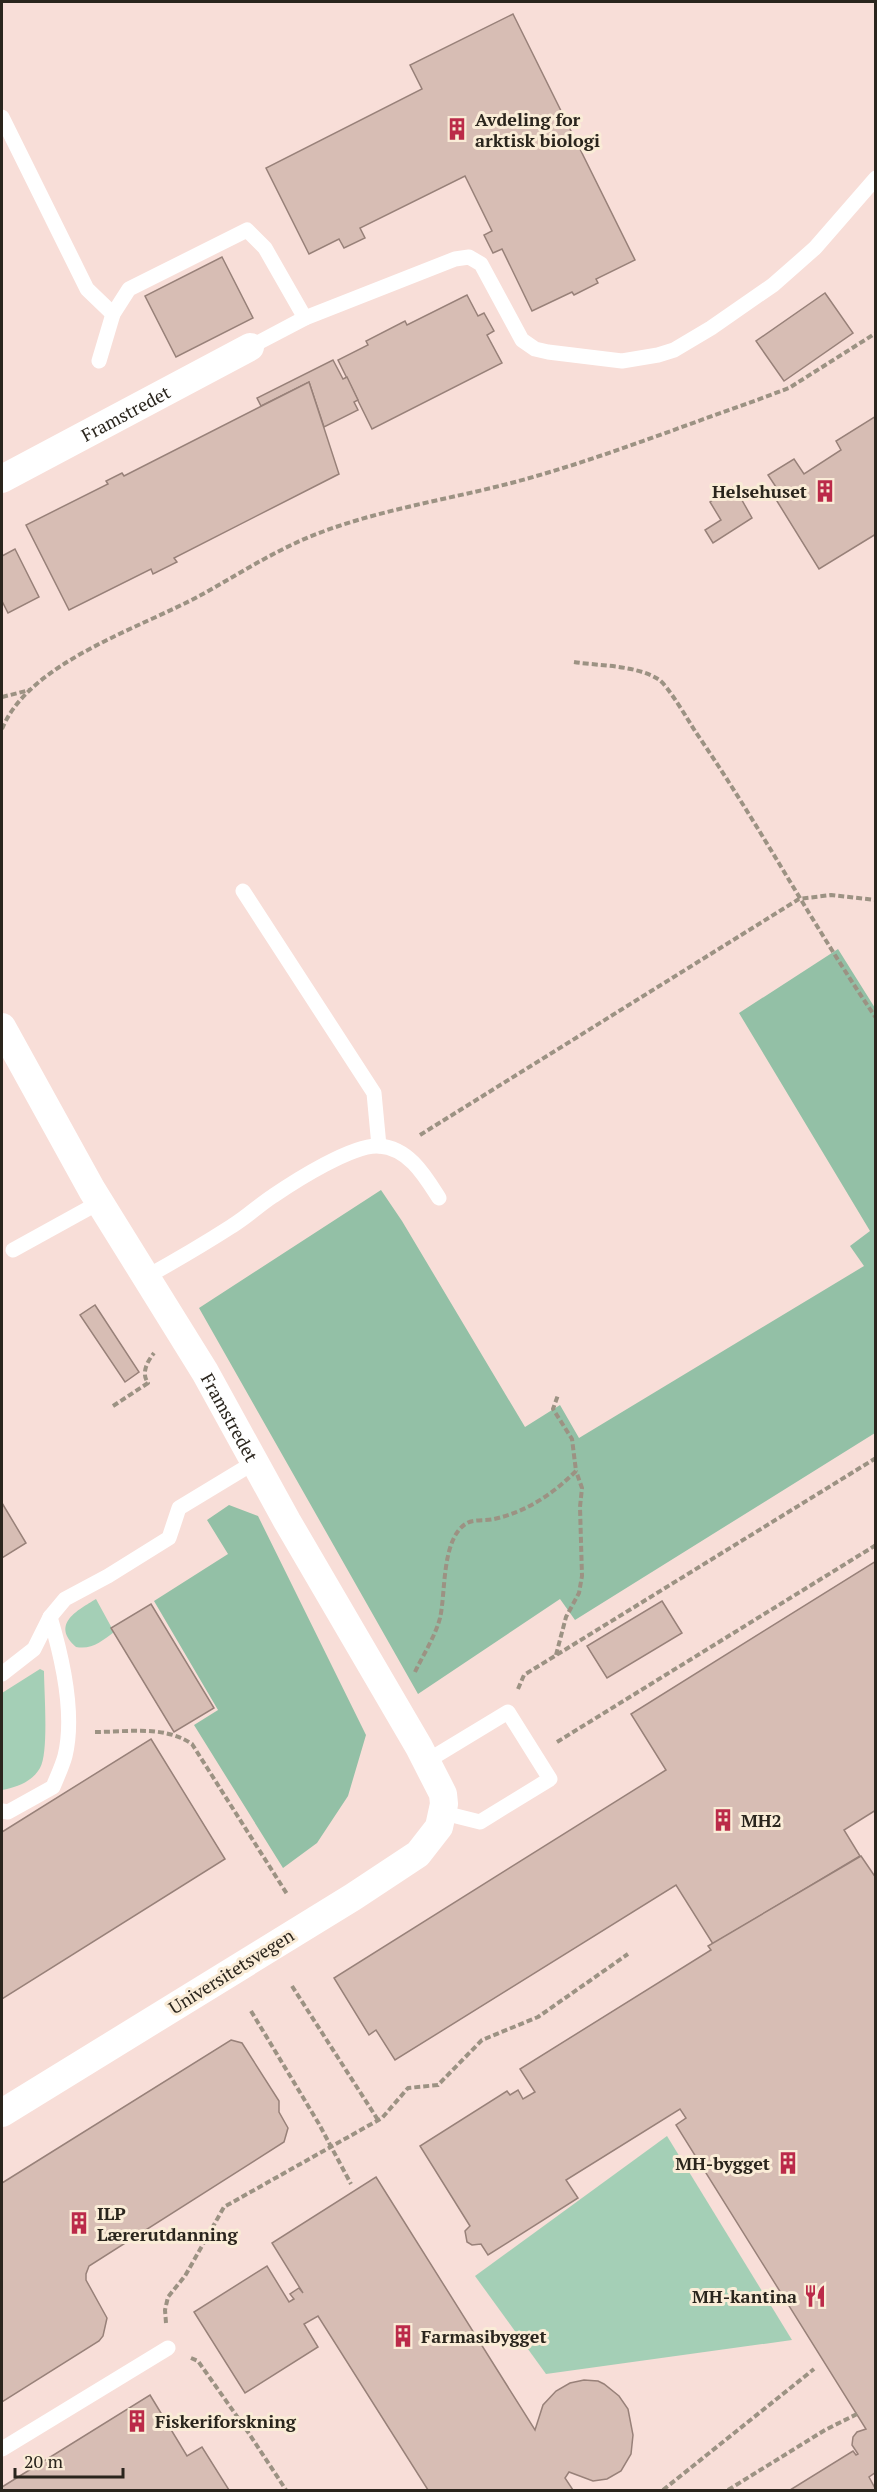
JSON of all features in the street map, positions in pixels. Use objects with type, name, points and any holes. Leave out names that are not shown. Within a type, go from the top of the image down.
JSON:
[{"type":"street","name":"Framstredet","points":[[2,479],[250,347]]},
{"type":"street","name":"Framstredet","points":[[2,1027],[100,1202],[205,1372],[292,1531],[427,1761],[443,1794],[444,1813]]},
{"type":"street","name":"Universitetsvegen","points":[[2,2113],[382,1878],[424,1848],[439,1827],[444,1813]]},
{"type":"lane","points":[[2,117],[87,289],[113,314]]},
{"type":"lane","points":[[250,347],[305,318],[455,259],[469,257],[481,264],[522,340],[535,349],[622,360],[674,350],[711,328],[773,285],[815,248],[876,178]]},
{"type":"lane","points":[[99,361],[113,314],[129,289],[247,230],[265,248],[305,318]]},
{"type":"lane","points":[[243,891],[374,1093],[378,1146]]},
{"type":"lane","points":[[146,1277],[235,1225],[273,1196],[333,1161],[357,1150],[378,1146],[397,1151],[423,1174],[439,1198]]},
{"type":"lane","points":[[13,1250],[100,1202]]},
{"type":"lane","points":[[2,1674],[34,1649],[50,1617],[65,1599],[108,1576],[169,1538],[179,1508],[255,1462]]},
{"type":"lane","points":[[2,1811],[8,1812],[53,1787],[65,1757],[68,1732],[63,1660],[50,1617]]},
{"type":"lane","points":[[427,1761],[508,1712],[550,1779],[480,1822],[444,1813]]},
{"type":"lane","points":[[2,2449],[168,2348]]},
{"type":"path","points":[[2,729],[13,708],[31,690],[76,656],[200,595],[246,568],[310,537],[391,511],[516,482],[757,400],[789,388],[876,333]]},
{"type":"path","points":[[574,662],[629,668],[660,680],[731,784],[799,899],[876,1018]]},
{"type":"path","points":[[2,697],[31,690]]},
{"type":"path","points":[[397,1151],[799,899],[831,895],[876,900]]},
{"type":"path","points":[[113,1406],[148,1383]]},
{"type":"path","points":[[556,1655],[566,1617],[579,1593],[582,1576],[579,1507],[582,1488],[576,1471],[572,1439],[553,1409],[558,1395]]},
{"type":"path","points":[[508,1712],[525,1675],[876,1458]]},
{"type":"path","points":[[397,1708],[440,1619],[450,1548],[454,1537],[466,1524],[495,1519],[530,1506],[557,1490],[576,1471]]},
{"type":"path","points":[[535,1756],[876,1545]]},
{"type":"path","points":[[68,1732],[168,1732],[192,1744],[287,1894]]},
{"type":"path","points":[[286,2490],[198,2361],[168,2348],[165,2310],[168,2297],[185,2276],[224,2207],[378,2120],[408,2088],[438,2085],[482,2040],[538,2017],[628,1954]]},
{"type":"path","points":[[292,1986],[378,2120]]},
{"type":"path","points":[[251,2011],[319,2124],[351,2184]]},
{"type":"path","points":[[663,2490],[814,2369]]},
{"type":"path","points":[[728,2490],[825,2430],[857,2414]]},
{"type":"shaded area","points":[[2,2],[875,2],[875,2490],[2,2490]]},
{"type":"green space","points":[[838,949],[875,1008],[875,1433],[575,1620],[560,1599],[418,1694],[199,1308],[381,1190],[402,1221],[525,1427],[560,1405],[579,1438],[864,1266],[850,1246],[870,1231],[739,1013]]},
{"type":"green space","points":[[229,1505],[258,1516],[366,1735],[348,1796],[317,1843],[283,1868],[194,1725],[218,1710],[154,1601],[228,1554],[207,1520]]},
{"type":"green space","points":[[96,1599],[114,1632],[92,1646],[76,1647],[69,1639],[66,1625],[75,1613]]},
{"type":"green space","points":[[40,1669],[44,1671],[43,1760],[37,1773],[28,1780],[2,1790],[2,1693]]},
{"type":"green space","points":[[667,2136],[792,2340],[546,2374],[475,2276]]},
{"type":"building","name":"Avdeling for arktisk biologi","points":[[513,14],[635,260],[596,279],[598,283],[574,295],[572,292],[532,311],[502,249],[493,253],[484,235],[492,231],[465,176],[360,228],[365,238],[344,248],[339,239],[309,254],[266,168],[422,89],[410,65]]},
{"type":"building","points":[[222,257],[253,318],[176,357],[145,296]]},
{"type":"building","points":[[825,293],[853,333],[784,381],[756,341]]},
{"type":"building","points":[[467,295],[478,316],[484,313],[494,331],[487,335],[502,363],[372,429],[338,360],[368,345],[366,341],[405,321],[407,325]]},
{"type":"building","points":[[333,360],[343,379],[347,377],[358,400],[354,402],[358,410],[324,427],[309,382],[261,406],[257,398]]},
{"type":"building","points":[[309,382],[339,474],[174,558],[177,562],[153,574],[151,569],[69,610],[26,525],[108,484],[106,481],[122,473],[124,476]]},
{"type":"building","name":"Helsehuset","points":[[876,416],[876,534],[819,569],[772,493],[778,490],[768,475],[794,459],[804,474],[841,450],[836,441]]},
{"type":"building","points":[[734,486],[752,518],[713,543],[705,530],[721,520],[710,502]]},
{"type":"building","points":[[15,549],[39,597],[8,613],[2,601],[2,556]]},
{"type":"building","points":[[95,1305],[139,1372],[125,1382],[80,1315]]},
{"type":"building","points":[[2,1503],[26,1543],[2,1558]]},
{"type":"building","name":"MH2","points":[[876,1561],[876,1810],[844,1830],[860,1856],[713,1944],[676,1885],[395,2060],[376,2030],[369,2035],[334,1978],[666,1770],[631,1714]]},
{"type":"building","points":[[662,1601],[682,1633],[607,1678],[587,1646]]},
{"type":"building","points":[[151,1604],[214,1708],[174,1732],[111,1628]]},
{"type":"building","points":[[151,1739],[225,1859],[2,1999],[2,1832]]},
{"type":"building","name":"MH-bygget","points":[[861,1856],[876,1878],[876,2472],[869,2477],[876,2490],[790,2490],[853,2451],[856,2455],[858,2454],[852,2445],[853,2437],[857,2432],[866,2429],[676,2125],[686,2118],[680,2109],[566,2180],[578,2198],[488,2255],[481,2244],[472,2245],[467,2242],[465,2231],[470,2226],[420,2146],[507,2091],[510,2095],[518,2090],[523,2099],[535,2092],[520,2069],[711,1950],[708,1946]]},
{"type":"building","name":"ILP Lærerutdanning","points":[[231,2040],[242,2043],[279,2101],[279,2112],[288,2128],[284,2142],[89,2266],[86,2280],[107,2318],[103,2336],[99,2341],[2,2402],[2,2183]]},
{"type":"building","name":"Farmasibygget","points":[[376,2177],[535,2430],[543,2405],[556,2391],[570,2383],[584,2380],[598,2381],[619,2396],[628,2409],[633,2435],[631,2454],[621,2471],[607,2479],[593,2481],[569,2472],[565,2478],[573,2490],[428,2490],[318,2316],[304,2324],[318,2347],[245,2393],[194,2312],[267,2266],[289,2302],[294,2299],[290,2294],[299,2288],[303,2293],[272,2243]]},
{"type":"building","name":"Fiskeriforskning","points":[[150,2395],[187,2456],[202,2447],[229,2490],[2,2490],[2,2487]]},
{"type":"place","name":"Avdeling for arktisk biologi","points":[[457,129]]},
{"type":"place","name":"Helsehuset","points":[[825,491]]},
{"type":"place","name":"MH2","points":[[723,1820]]},
{"type":"place","name":"MH-bygget","points":[[788,2163]]},
{"type":"place","name":"ILP Lærerutdanning","points":[[79,2223]]},
{"type":"place","name":"MH-kantina","points":[[815,2296]]},
{"type":"place","name":"Farmasibygget","points":[[403,2336]]},
{"type":"place","name":"Fiskeriforskning","points":[[137,2421]]}]
